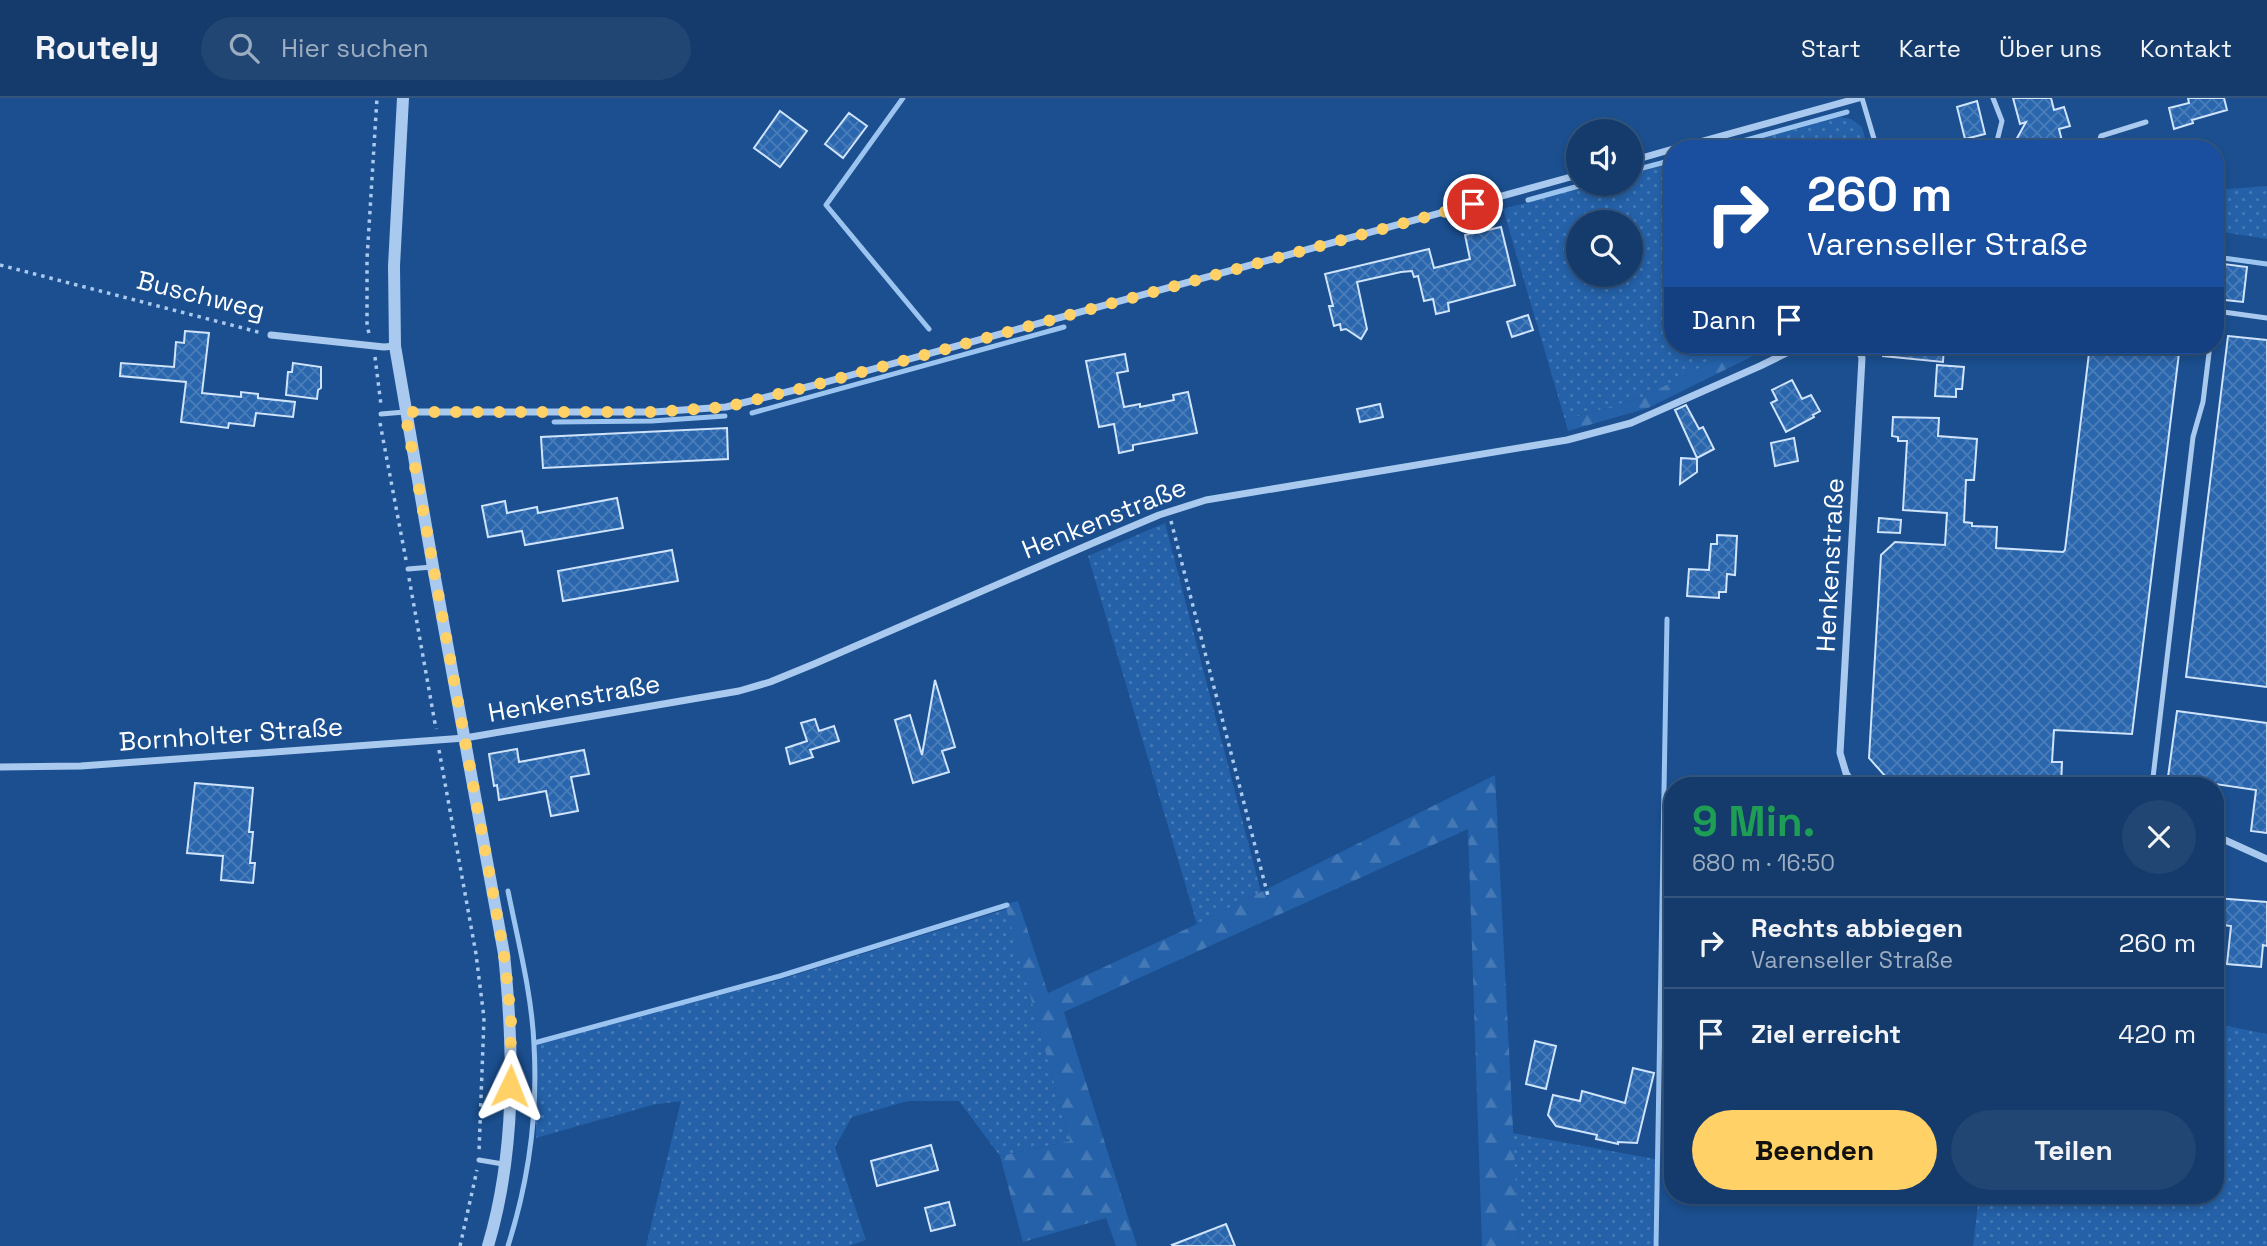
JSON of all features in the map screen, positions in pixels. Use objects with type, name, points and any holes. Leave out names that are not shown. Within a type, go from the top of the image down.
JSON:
[{"type":"street","points":[[403,98],[394,266],[395,346],[504,954],[511,1018],[504,1164],[488,1246]]},
{"type":"street","points":[[1707,140],[1860,98]]},
{"type":"street","points":[[1643,158],[1664,152]]},
{"type":"street","points":[[405,412],[654,412],[726,407],[815,385],[1566,178]]},
{"type":"street","name":"Buschweg","points":[[271,335],[395,346]]},
{"type":"street","name":"Henkenstraße","points":[[465,738],[592,718],[739,691],[770,682],[1168,512],[1206,500],[1567,440],[1631,423],[1785,354]]},
{"type":"street","name":"Henkenstraße","points":[[1848,777],[1840,753],[1861,354]]},
{"type":"street","name":"Bornholter Straße","points":[[0,767],[81,766],[465,738]]},
{"type":"street","points":[[2224,840],[2267,859]]},
{"type":"lane","points":[[1860,98],[1874,140]]},
{"type":"lane","points":[[1993,98],[2002,121],[1997,140]]},
{"type":"lane","points":[[2099,140],[2101,136],[2146,122]]},
{"type":"lane","points":[[2224,312],[2267,318]]},
{"type":"lane","points":[[2153,777],[2193,437],[2203,402],[2209,354]]},
{"type":"lane","points":[[381,414],[405,412]]},
{"type":"lane","points":[[408,569],[433,567]]},
{"type":"lane","points":[[479,1160],[504,1164]]},
{"type":"path","points":[[377,98],[367,259],[367,326],[381,394],[381,414]]},
{"type":"path","name":"Buschweg","points":[[0,265],[271,335]]},
{"type":"path","points":[[1168,512],[1268,896]]},
{"type":"path","points":[[438,740],[476,954],[484,1018],[479,1160],[460,1246]]},
{"type":"green space","points":[[1840,117],[1851,119],[1862,127],[1866,140],[1757,140]]},
{"type":"green space","points":[[1664,165],[1664,354],[1726,354],[1643,397],[1565,420],[1503,209],[1566,192],[1566,196],[1643,196],[1643,171]]},
{"type":"green space","points":[[2267,186],[2267,239],[2224,232],[2224,189]]},
{"type":"green space","points":[[1726,354],[1757,354],[1648,408],[1568,431],[1565,420],[1643,397]]},
{"type":"green space","points":[[1165,523],[1261,892],[1197,924],[1088,556]]},
{"type":"green space","points":[[1495,775],[1519,1246],[1482,1246],[1468,829],[1064,1012],[1137,1246],[1116,1246],[1106,1218],[1023,1242],[1000,1156],[1070,1141],[1005,904],[1018,901],[1048,993],[1197,924]]},
{"type":"green space","points":[[1007,909],[1070,1141],[1000,1156],[959,1101],[908,1101],[852,1117],[835,1147],[866,1240],[849,1246],[646,1246],[681,1101],[652,1105],[536,1138],[536,1043],[782,979]]},
{"type":"green space","points":[[2224,1025],[2267,1034],[2267,1246],[1973,1246],[1978,1204],[2224,1204]]},
{"type":"green space","points":[[1512,1133],[1655,1159],[1653,1246],[1519,1246]]},
{"type":"building","points":[[2013,98],[2051,98],[2054,110],[2064,107],[2070,126],[2059,129],[2062,140],[2016,140],[2026,122],[2020,124]]},
{"type":"building","points":[[2188,98],[2224,98],[2227,110],[2192,120],[2193,123],[2174,129],[2169,108],[2189,103]]},
{"type":"building","points":[[1977,101],[1985,134],[1965,139],[1957,107]]},
{"type":"building","points":[[780,111],[807,131],[780,167],[754,148]]},
{"type":"building","points":[[849,113],[867,126],[843,158],[825,144]]},
{"type":"building","points":[[1501,227],[1515,285],[1448,303],[1449,311],[1436,314],[1433,299],[1424,301],[1418,276],[1414,277],[1412,271],[1401,272],[1357,282],[1367,329],[1361,339],[1346,329],[1341,330],[1340,324],[1334,326],[1329,306],[1333,306],[1325,274],[1429,249],[1434,268],[1470,259],[1465,235]]},
{"type":"building","points":[[2224,264],[2247,267],[2243,302],[2224,300]]},
{"type":"building","points":[[1528,315],[1533,330],[1512,337],[1507,322]]},
{"type":"building","points":[[185,331],[209,333],[202,393],[241,397],[241,392],[258,394],[258,398],[295,402],[293,417],[256,413],[254,426],[229,423],[228,428],[181,422],[186,382],[120,376],[121,363],[174,367],[176,342],[184,343]]},
{"type":"building","points":[[2228,336],[2267,340],[2267,687],[2186,677]]},
{"type":"building","points":[[1125,354],[1128,371],[1117,373],[1124,407],[1140,404],[1140,407],[1174,400],[1173,395],[1188,392],[1197,433],[1133,445],[1133,450],[1119,453],[1114,424],[1099,427],[1086,361]]},
{"type":"building","points":[[1883,354],[1944,354],[1943,362]]},
{"type":"building","points":[[2089,354],[2179,354],[2132,734],[2054,730],[2052,762],[2062,762],[2061,777],[1886,777],[1869,758],[1881,555],[1895,542],[1945,545],[1947,513],[1903,510],[1907,441],[1898,441],[1898,437],[1892,436],[1893,417],[1939,418],[1938,436],[1977,439],[1974,480],[1966,480],[1964,522],[1972,523],[1972,526],[1997,527],[1996,548],[2065,550]]},
{"type":"building","points":[[293,363],[321,367],[321,388],[318,390],[317,399],[286,395],[288,372],[292,372]]},
{"type":"building","points":[[1937,365],[1964,367],[1962,389],[1956,389],[1956,397],[1935,396]]},
{"type":"building","points":[[1792,380],[1802,399],[1811,395],[1820,411],[1786,432],[1771,403],[1777,400],[1772,390]]},
{"type":"building","points":[[1380,404],[1383,417],[1360,422],[1357,409]]},
{"type":"building","points":[[1686,405],[1699,429],[1703,427],[1714,449],[1697,458],[1675,410]]},
{"type":"building","points":[[727,428],[728,459],[543,468],[541,437]]},
{"type":"building","points":[[1794,438],[1798,461],[1775,466],[1771,443]]},
{"type":"building","points":[[1681,458],[1697,459],[1697,472],[1680,484]]},
{"type":"building","points":[[617,498],[623,528],[525,545],[522,531],[488,537],[482,506],[505,501],[507,513],[537,507],[538,513]]},
{"type":"building","points":[[1879,518],[1901,520],[1900,533],[1878,532]]},
{"type":"building","points":[[1717,535],[1737,536],[1735,575],[1727,574],[1726,592],[1719,592],[1719,598],[1687,596],[1689,569],[1709,570],[1711,544],[1717,544]]},
{"type":"building","points":[[672,550],[678,581],[563,601],[558,571]]},
{"type":"building","points":[[935,680],[955,747],[942,751],[949,772],[913,783],[895,720],[910,715],[922,755]]},
{"type":"building","points":[[2177,711],[2267,723],[2267,833],[2251,831],[2256,790],[2224,785],[2224,777],[2168,777]]},
{"type":"building","points":[[815,719],[819,731],[834,726],[839,741],[810,750],[813,757],[790,764],[786,748],[807,741],[801,723]]},
{"type":"building","points":[[517,749],[519,762],[584,750],[589,774],[571,777],[578,811],[551,816],[546,791],[499,800],[489,754]]},
{"type":"building","points":[[195,783],[253,788],[249,832],[253,832],[250,863],[255,863],[253,883],[221,880],[223,856],[187,853]]},
{"type":"building","points":[[2224,899],[2267,902],[2267,946],[2263,945],[2261,967],[2227,964],[2231,926],[2224,925]]},
{"type":"building","points":[[1535,1041],[1556,1046],[1546,1089],[1526,1084]]},
{"type":"building","points":[[1633,1068],[1654,1073],[1637,1143],[1618,1144],[1596,1139],[1597,1135],[1556,1126],[1548,1115],[1553,1095],[1580,1101],[1582,1091],[1625,1103]]},
{"type":"building","points":[[931,1145],[938,1170],[877,1186],[871,1161]]},
{"type":"building","points":[[949,1202],[955,1225],[931,1231],[925,1208]]},
{"type":"building","points":[[1226,1224],[1235,1246],[1172,1245]]},
{"type":"waterway","points":[[903,98],[826,205],[929,329]]},
{"type":"waterway","points":[[1746,140],[1847,112]]},
{"type":"waterway","points":[[1643,168],[1664,162]]},
{"type":"waterway","points":[[1528,200],[1566,190]]},
{"type":"waterway","points":[[2224,258],[2267,264]]},
{"type":"waterway","points":[[752,413],[1064,327]]},
{"type":"waterway","points":[[554,422],[652,421],[725,416]]},
{"type":"waterway","points":[[1664,777],[1667,619]]},
{"type":"waterway","points":[[1656,1246],[1664,790]]},
{"type":"waterway","points":[[508,891],[533,1026],[535,1096],[527,1172],[508,1246]]},
{"type":"waterway","points":[[534,1043],[780,976],[1007,905]]},
{"type":"route","points":[[510,1086],[511,1018],[504,954],[405,412],[654,412],[726,407],[815,385],[1473,204]]}]
